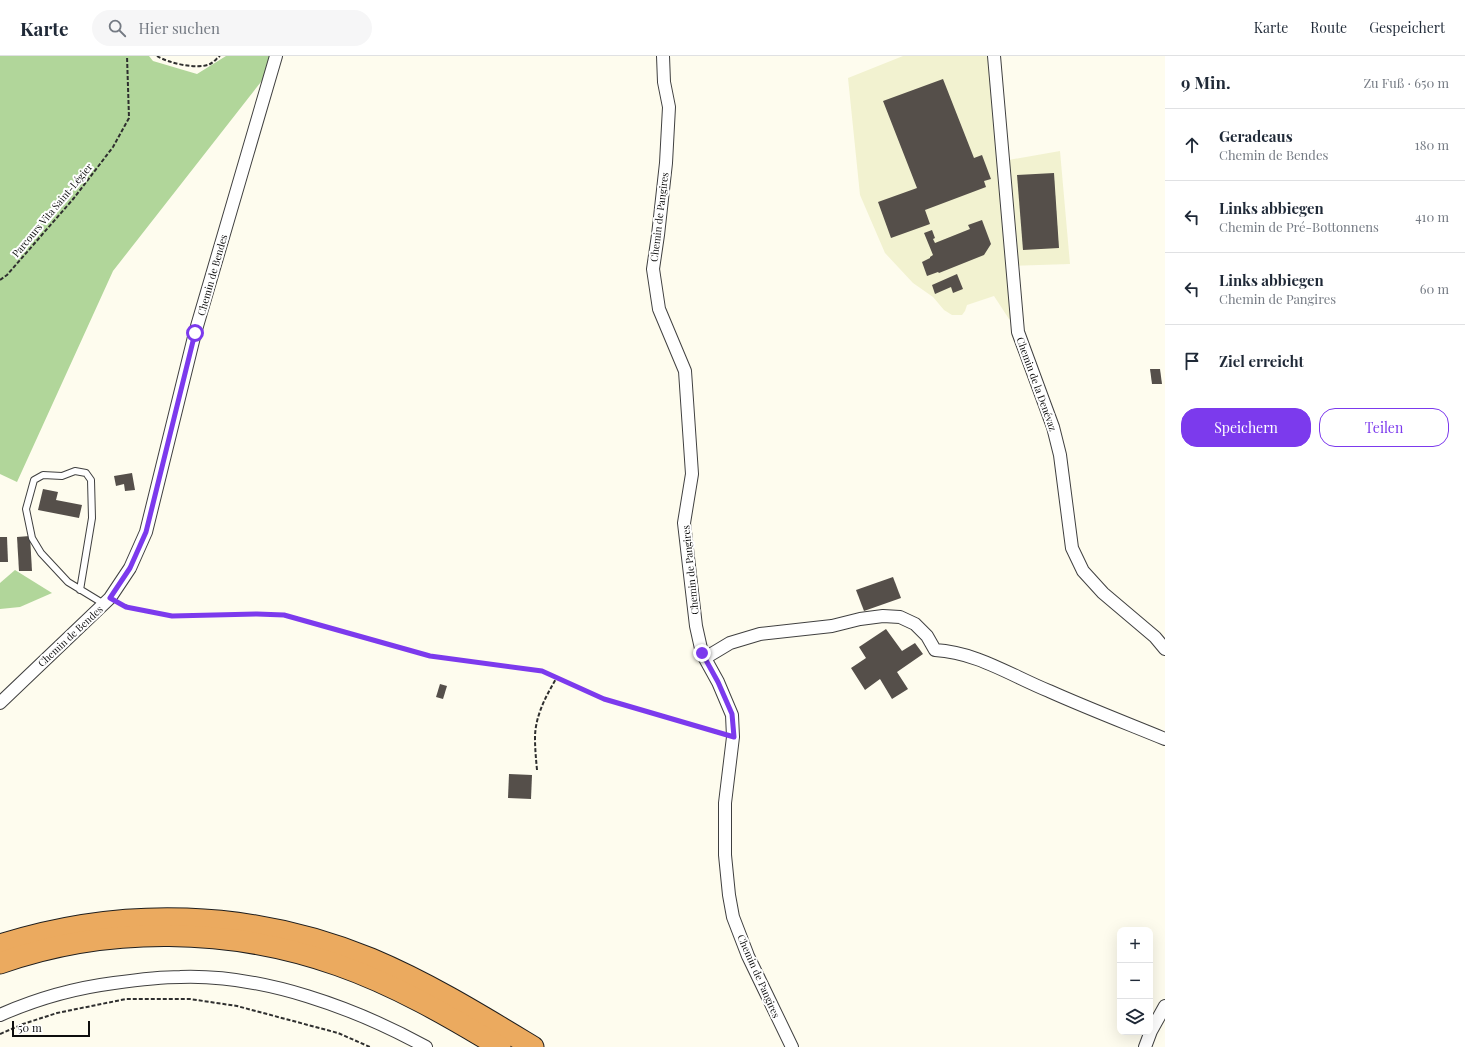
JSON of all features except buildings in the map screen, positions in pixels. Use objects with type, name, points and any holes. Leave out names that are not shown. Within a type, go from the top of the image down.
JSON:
[{"type":"highway","points":[[0,945],[78,925],[135,919],[191,918],[274,929],[345,949],[396,970],[446,996],[533,1047]]},
{"type":"highway","points":[[0,963],[27,954],[80,942],[136,936],[191,936],[244,941],[299,953],[339,965],[364,975],[433,1008],[500,1047]]},
{"type":"street","name":"Chemin de Bendes","points":[[0,703],[107,601],[130,568],[146,532],[195,333],[276,56]]},
{"type":"street","name":"Chemin de Pangires","points":[[663,56],[664,82],[669,107],[666,163],[653,269],[659,309],[685,371],[692,474],[684,523],[696,626],[702,653],[718,682],[732,714],[734,737],[725,803],[725,855],[729,895],[733,917],[748,956],[792,1047]]},
{"type":"street","name":"Chemin de la Denévaz","points":[[994,56],[1018,332],[1053,427],[1060,455],[1072,548],[1083,571],[1103,593],[1155,637],[1165,649]]},
{"type":"street","points":[[705,658],[730,643],[760,634],[832,626],[860,619],[883,616],[900,617],[915,624],[926,636],[935,650],[954,652],[973,658],[1048,691],[1165,739]]},
{"type":"street","points":[[0,1015],[44,998],[92,986],[181,976],[230,979],[311,997],[346,1009],[426,1047]]},
{"type":"street","points":[[1145,1047],[1151,1031],[1165,1006]]},
{"type":"lane","points":[[80,590],[92,518],[91,480],[86,473],[76,471],[62,476],[43,475],[34,480],[26,508],[32,538],[40,553],[68,582],[80,590],[107,601]]},
{"type":"path","name":"Parcours Vita Saint-Légier","points":[[0,280],[7,275],[74,198],[116,142],[129,118],[127,56]]},
{"type":"path","points":[[157,56],[185,65],[198,66],[210,64],[220,56]]},
{"type":"path","points":[[107,601],[126,607],[172,616],[257,614],[284,615],[430,656],[542,671],[604,699],[734,737]]},
{"type":"path","points":[[537,770],[535,738],[537,721],[545,697],[557,677]]},
{"type":"path","points":[[0,1034],[23,1024],[57,1013],[126,999],[190,999],[238,1006],[338,1033],[370,1047]]},
{"type":"green space","points":[[0,56],[149,56],[153,61],[197,74],[226,56],[277,56],[275,64],[113,271],[17,482],[0,474]]},
{"type":"green space","points":[[903,56],[994,56],[1003,161],[1060,151],[1070,264],[1009,266],[1015,322],[1009,319],[994,296],[967,305],[962,315],[952,315],[944,310],[933,297],[913,283],[885,253],[860,195],[848,78]]},
{"type":"green space","points":[[15,570],[52,593],[20,607],[0,609],[0,583]]},
{"type":"route","points":[[195,333],[146,532],[130,568],[110,598],[126,607],[172,616],[257,614],[284,615],[361,638],[430,656],[542,671],[604,699],[734,737],[732,714],[718,682],[702,653]]}]
